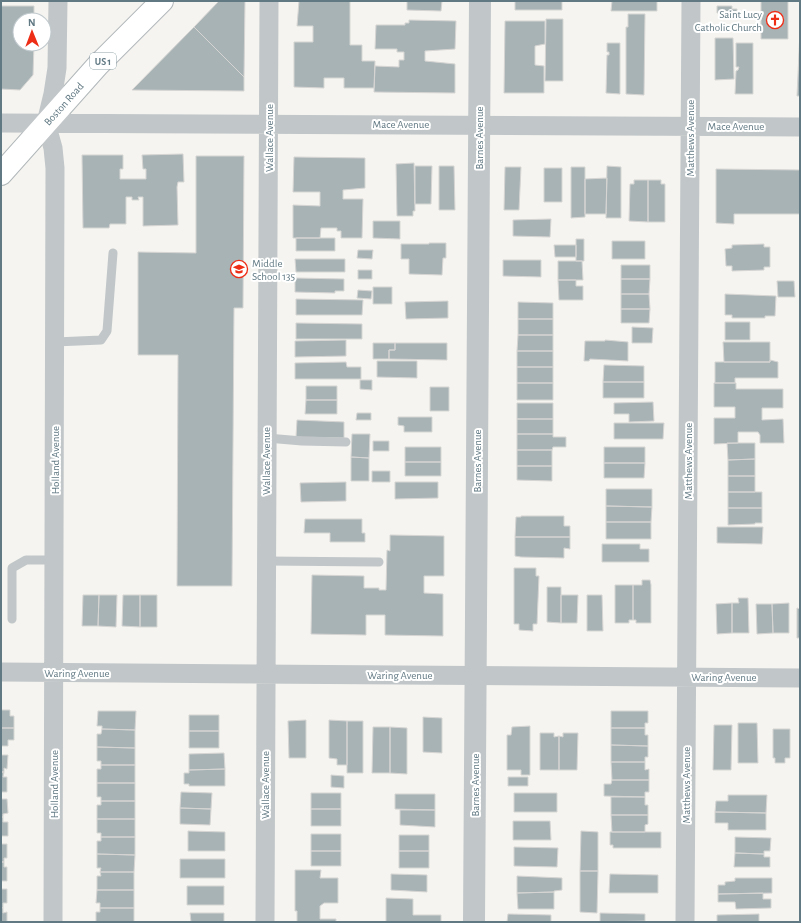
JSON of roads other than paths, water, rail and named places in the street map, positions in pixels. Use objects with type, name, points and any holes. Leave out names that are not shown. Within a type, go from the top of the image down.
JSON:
[{"type":"main road","name":"Boston Road","points":[[1,174],[98,65],[162,1]]},
{"type":"street","name":"Holland Avenue","points":[[53,922],[55,560],[54,168],[53,148],[46,123],[57,68],[58,1]]},
{"type":"street","name":"Wallace Avenue","points":[[265,922],[269,1]]},
{"type":"street","name":"Barnes Avenue","points":[[474,922],[480,1]]},
{"type":"street","name":"Matthews Avenue","points":[[685,922],[691,1]]},
{"type":"street","name":"Mace Avenue","points":[[1,123],[480,124],[800,127]]},
{"type":"street","name":"Waring Avenue","points":[[1,672],[800,678]]},
{"type":"lane","points":[[55,342],[101,340],[107,331],[113,253]]},
{"type":"lane","points":[[267,438],[302,441],[346,442]]},
{"type":"lane","points":[[12,619],[12,568],[26,560],[55,560]]},
{"type":"lane","points":[[266,561],[379,562]]},
{"type":"place","name":"Saint Lucy Catholic Church","points":[[775,20]]},
{"type":"place","name":"Middle School 135","points":[[239,269]]}]
